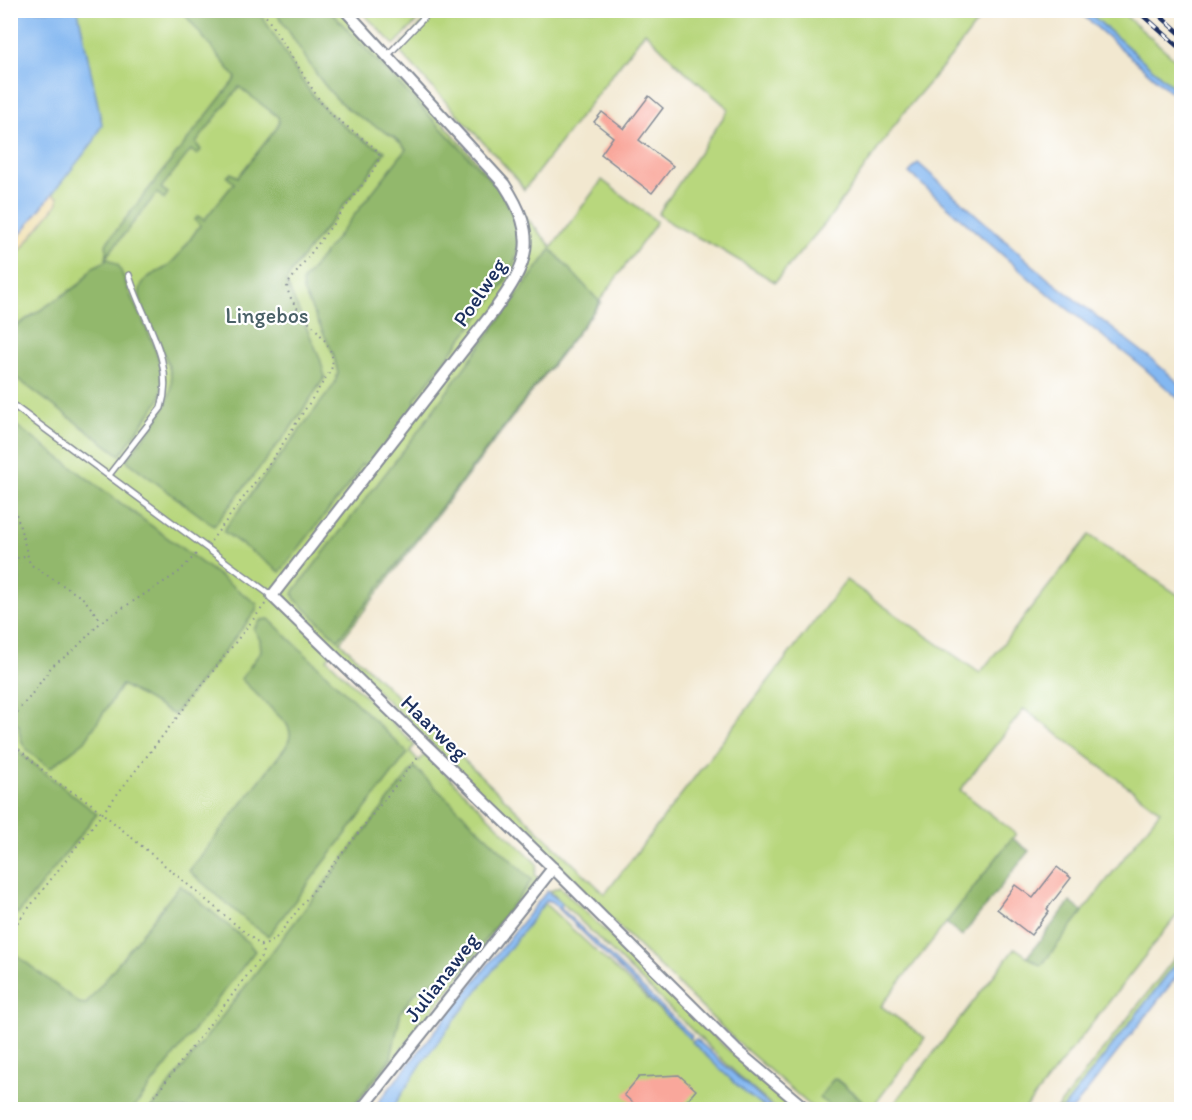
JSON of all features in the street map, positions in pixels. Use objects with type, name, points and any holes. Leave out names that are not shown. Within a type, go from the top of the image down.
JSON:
[{"type":"street","name":"Poelweg","points":[[272,596],[512,287],[526,256],[525,231],[519,207],[504,184],[345,10]]},
{"type":"street","name":"Haarweg","points":[[272,596],[553,868],[736,1050],[804,1108]]},
{"type":"street","name":"Julianaweg","points":[[361,1110],[553,868]]},
{"type":"lane","points":[[387,56],[431,10]]},
{"type":"lane","points":[[109,475],[161,408],[165,396],[166,373],[159,349],[129,275]]},
{"type":"lane","name":"Haarweg","points":[[10,403],[272,596]]},
{"type":"path","points":[[212,540],[274,457],[331,370],[333,360],[329,348],[296,308],[287,285],[372,172],[379,155],[375,148],[332,115],[322,104],[262,10]]},
{"type":"path","points":[[10,504],[17,516],[30,564],[84,599],[102,621]]},
{"type":"path","points":[[144,1110],[262,956],[263,950],[260,945],[89,802],[56,781],[11,742],[13,724],[20,708],[52,666],[73,651],[102,621],[178,573],[200,549],[207,547]]},
{"type":"path","points":[[17,558],[28,555]]},
{"type":"path","points":[[10,932],[23,919],[272,596]]},
{"type":"path","points":[[10,713],[20,708]]},
{"type":"path","points":[[260,945],[268,944],[276,938],[426,745]]},
{"type":"path","points":[[10,923],[17,923]]},
{"type":"green space","points":[[435,10],[986,11],[904,112],[828,220],[775,282],[658,214],[729,109],[680,67],[645,32],[524,190],[518,180],[397,49]]},
{"type":"green space","name":"Lingebos","points":[[10,11],[345,11],[552,247],[602,180],[656,221],[600,300],[601,302],[340,642],[605,894],[846,580],[980,673],[1089,535],[1181,597],[1181,910],[1025,1109],[890,1109],[1015,948],[1041,966],[1160,811],[1024,709],[960,790],[1016,834],[881,1006],[925,1038],[872,1108],[835,1078],[820,1098],[834,1109],[814,1109],[735,1040],[334,649],[327,659],[415,745],[410,751],[419,761],[425,754],[537,864],[535,875],[539,879],[353,1109],[11,1109]]},
{"type":"green space","points":[[182,11],[257,11],[297,73],[324,109],[358,137],[385,151],[294,268],[286,282],[320,358],[325,377],[290,429],[214,526],[126,460],[149,432],[163,410],[171,387],[168,364],[143,309],[140,291],[146,279],[165,268],[180,254],[200,225],[195,220],[198,216],[204,220],[234,183],[227,177],[231,173],[238,177],[275,130],[279,122],[278,117],[239,87],[196,143],[201,150],[197,155],[191,150],[161,188],[168,193],[164,199],[157,193],[106,257],[108,241],[236,78]]},
{"type":"green space","points":[[275,11],[330,11],[499,189],[513,215],[518,238],[514,262],[501,288],[415,399],[415,406],[371,464],[361,465],[354,478],[280,572],[223,531],[334,385],[338,373],[333,353],[303,291],[302,282],[406,149],[392,136],[358,116],[332,94],[314,71]]},
{"type":"green space","points":[[361,11],[427,11],[394,45]]},
{"type":"green space","points":[[1087,11],[1120,11],[1181,64],[1181,94]]},
{"type":"green space","points":[[551,249],[599,301],[599,304],[338,640],[295,599],[293,594],[295,590],[416,434]]},
{"type":"green space","points":[[106,257],[120,269],[150,336],[160,363],[162,376],[159,401],[120,455],[11,374],[10,330],[80,284],[93,267],[106,261]]},
{"type":"green space","points":[[10,421],[257,604],[256,611],[174,715],[122,685],[85,741],[50,768],[28,751],[21,740],[19,725],[11,722],[11,607],[16,598],[17,558],[10,538]]},
{"type":"green space","points":[[269,619],[408,753],[268,936],[248,922],[189,871],[285,748],[290,738],[286,723],[241,679],[261,651],[260,640],[254,629],[261,620]]},
{"type":"green space","points":[[10,745],[97,814],[18,914],[10,908]]},
{"type":"green space","points":[[414,767],[532,880],[526,888],[459,973],[425,985],[412,996],[401,1012],[391,1058],[350,1109],[151,1109]]},
{"type":"green space","points":[[1012,838],[1029,851],[962,936],[946,923]]},
{"type":"green space","points":[[180,885],[248,942],[255,951],[133,1109],[11,1109],[11,951],[79,1003],[86,1004]]},
{"type":"green space","points":[[560,887],[725,1047],[798,1109],[776,1109],[747,1084],[550,891]]},
{"type":"green space","points":[[542,901],[767,1110],[377,1110]]},
{"type":"green space","points":[[1070,902],[1083,912],[1041,966],[1027,957]]},
{"type":"green space","points":[[1181,950],[1181,957],[1063,1109],[1056,1110]]},
{"type":"green space","points":[[834,1078],[872,1108],[834,1109],[819,1098]]},
{"type":"sand","points":[[52,194],[58,197],[58,203],[11,262],[11,246]]},
{"type":"water","points":[[11,10],[78,11],[102,124],[94,141],[11,246]]},
{"type":"water","points":[[1078,11],[1087,11],[1181,94],[1181,101]]},
{"type":"water","points":[[918,163],[1046,277],[1149,357],[1181,385],[1181,401],[1144,368],[1037,285],[909,173]]},
{"type":"water","points":[[10,538],[19,582],[11,607]]},
{"type":"water","points":[[547,891],[562,903],[561,908],[692,1036],[690,1039],[552,902],[547,900],[424,1060],[394,1106],[390,1109],[373,1109]]},
{"type":"water","points":[[1181,957],[1181,971],[1073,1109],[1063,1109]]},
{"type":"water","points":[[696,1039],[773,1109],[756,1101],[732,1081],[692,1042]]},
{"type":"building","points":[[649,96],[663,108],[639,140],[673,166],[652,193],[601,154],[613,137],[594,122],[602,112],[624,129]]},
{"type":"building","points":[[1057,867],[1071,878],[1047,909],[1049,911],[1031,935],[997,909],[1015,885],[1033,898]]},
{"type":"building","points":[[679,1075],[696,1090],[679,1110],[641,1110],[624,1095],[639,1077]]},
{"type":"railway","points":[[1137,10],[1182,50]]},
{"type":"railway","points":[[1154,10],[1182,35]]}]
